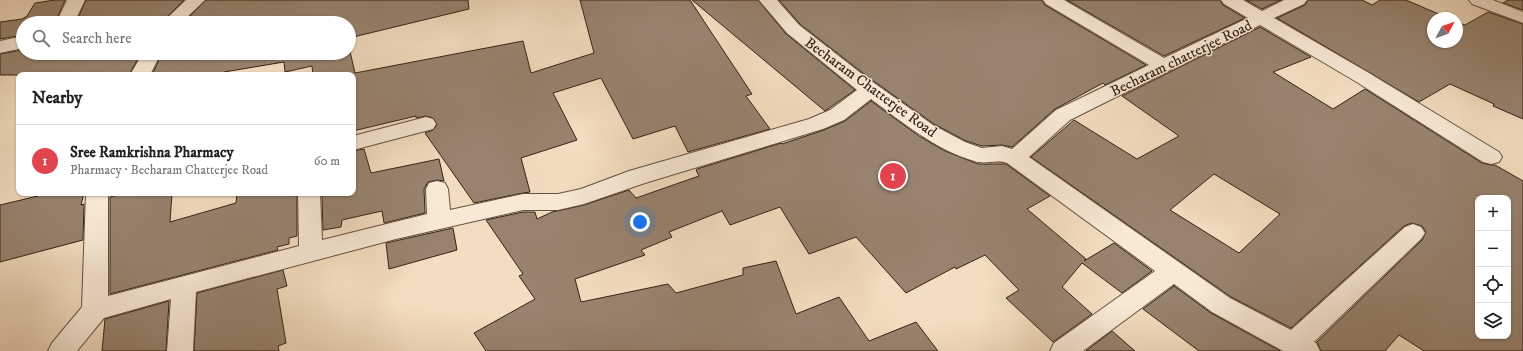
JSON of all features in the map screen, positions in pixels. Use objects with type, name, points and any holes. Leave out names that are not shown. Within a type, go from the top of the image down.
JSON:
[{"type":"street","points":[[68,16],[76,0]]},
{"type":"street","points":[[179,16],[196,0]]},
{"type":"street","name":"Becharam Chatterjee Road","points":[[768,0],[793,29],[860,82],[926,130],[958,147],[981,156],[1002,153],[1015,158]]},
{"type":"street","points":[[1052,0],[1164,66]]},
{"type":"street","points":[[1230,0],[1362,77],[1491,156]]},
{"type":"street","name":"Becharam chatterjee Road","points":[[1015,158],[1063,115],[1298,0]]},
{"type":"street","points":[[1478,0],[1523,18]]},
{"type":"street","points":[[0,47],[16,44]]},
{"type":"street","points":[[142,72],[148,60]]},
{"type":"street","points":[[61,351],[95,310],[184,285],[439,220],[523,202],[558,202],[584,196],[637,177],[816,124],[837,115],[871,89]]},
{"type":"street","points":[[356,142],[426,124]]},
{"type":"street","points":[[1015,158],[1221,305],[1300,348],[1413,233]]},
{"type":"street","points":[[437,189],[439,220]]},
{"type":"street","points":[[95,310],[97,196]]},
{"type":"street","points":[[309,196],[311,252]]},
{"type":"street","points":[[1063,351],[1174,271]]},
{"type":"street","points":[[180,351],[184,285]]},
{"type":"building","points":[[65,0],[58,16],[27,16],[35,3]]},
{"type":"building","points":[[86,0],[184,0],[168,16],[79,16]]},
{"type":"building","points":[[206,0],[468,0],[469,9],[356,36],[356,16],[190,16]]},
{"type":"building","points":[[580,0],[690,0],[752,94],[746,96],[770,129],[688,152],[675,126],[633,139],[601,78],[553,93],[577,140],[521,158],[530,192],[474,203],[425,133],[433,130],[437,125],[433,118],[426,116],[416,118],[416,116],[356,130],[356,73],[523,41],[531,73],[594,53]]},
{"type":"building","points":[[692,0],[758,0],[786,34],[855,90],[825,111]]},
{"type":"building","points":[[779,0],[1042,0],[1045,5],[1146,65],[1105,85],[1103,83],[1055,109],[1012,147],[1002,145],[982,146],[966,141],[934,124],[868,77],[800,24]]},
{"type":"building","points":[[1067,0],[1220,0],[1223,5],[1245,18],[1164,56]]},
{"type":"building","points":[[1246,0],[1281,0],[1262,9]]},
{"type":"building","points":[[1308,0],[1362,0],[1372,5],[1380,0],[1406,0],[1434,12],[1427,12],[1427,48],[1463,48],[1463,24],[1465,25],[1488,12],[1523,24],[1523,119],[1493,106],[1494,104],[1450,84],[1419,102],[1277,18],[1305,5]]},
{"type":"building","points":[[1508,0],[1523,0],[1523,10],[1503,3]]},
{"type":"building","points":[[16,20],[16,36],[0,39],[0,22]]},
{"type":"building","points":[[1260,27],[1311,57],[1273,72],[1333,109],[1365,89],[1482,163],[1495,165],[1523,181],[1523,351],[1424,351],[1399,335],[1385,351],[1321,351],[1317,342],[1422,240],[1426,232],[1422,226],[1412,223],[1404,226],[1291,328],[1231,297],[1031,157],[1074,120],[1137,159],[1179,136],[1122,96]],"holes":[[[1214,174],[1280,214],[1239,253],[1170,210]]]},
{"type":"building","points":[[16,51],[16,60],[137,60],[131,72],[16,72],[16,75],[0,75],[0,54]]},
{"type":"building","points":[[159,60],[352,60],[355,72],[313,72],[312,66],[285,72],[284,62],[224,72],[153,72]]},
{"type":"building","points":[[871,101],[919,136],[945,151],[978,164],[1006,164],[1050,196],[1027,209],[1086,259],[1084,261],[1114,243],[1152,271],[1122,293],[1082,263],[1062,287],[1092,314],[1053,342],[1006,298],[1019,290],[985,255],[956,269],[955,267],[906,293],[856,237],[809,254],[780,207],[730,225],[722,211],[669,232],[672,237],[641,250],[645,255],[575,279],[581,302],[668,284],[676,293],[743,275],[743,268],[776,261],[796,314],[839,297],[869,341],[916,322],[938,351],[486,351],[474,333],[535,299],[519,276],[523,274],[486,220],[523,212],[535,212],[537,219],[552,212],[584,205],[629,190],[636,198],[699,176],[696,170],[697,169],[824,130],[845,121]]},
{"type":"building","points":[[364,149],[371,173],[439,159],[444,181],[437,180],[428,182],[424,189],[425,213],[384,223],[382,211],[342,220],[341,227],[323,230],[322,196],[356,196],[356,150]]},
{"type":"building","points":[[38,196],[83,196],[81,205],[84,204],[83,240],[0,262],[0,205]]},
{"type":"building","points":[[172,196],[170,222],[236,203],[237,196],[297,196],[297,236],[289,238],[289,244],[277,247],[278,250],[110,294],[110,197]]},
{"type":"building","points":[[453,228],[457,250],[389,269],[386,243]]},
{"type":"building","points":[[283,270],[287,286],[277,289],[286,343],[278,346],[279,351],[194,351],[197,293]]},
{"type":"building","points":[[1174,286],[1211,313],[1280,351],[1199,351],[1143,309]]},
{"type":"building","points":[[169,301],[166,351],[102,351],[105,319]]},
{"type":"building","points":[[1112,331],[1135,351],[1086,351]]},
{"type":"place","name":"Sree Ramkrishna Pharmacy","points":[[893,176]]}]
